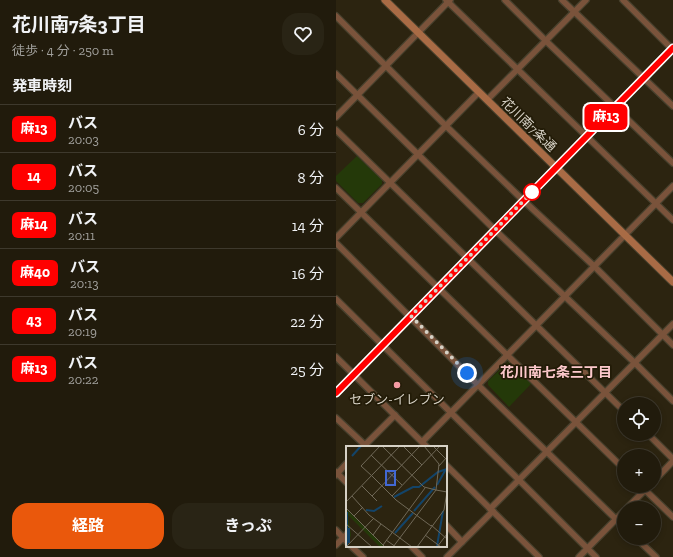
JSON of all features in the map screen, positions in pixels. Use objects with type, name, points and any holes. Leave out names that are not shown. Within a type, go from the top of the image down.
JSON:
[{"type":"street","name":"花川南7条通","points":[[385,0],[673,282]]},
{"type":"street","points":[[505,0],[673,164]]},
{"type":"street","points":[[562,0],[673,106]]},
{"type":"street","points":[[488,100],[586,0]]},
{"type":"street","points":[[336,393],[673,49],[623,0]]},
{"type":"street","points":[[336,117],[419,33],[448,1],[673,220]]},
{"type":"street","points":[[336,16],[446,126],[594,266],[673,345]]},
{"type":"street","points":[[336,74],[673,401]]},
{"type":"street","points":[[336,238],[479,92]]},
{"type":"street","points":[[336,130],[617,404]]},
{"type":"street","points":[[422,442],[673,186]]},
{"type":"street","points":[[336,188],[508,354],[617,462]]},
{"type":"street","points":[[336,243],[411,316],[478,385],[548,451],[616,519],[579,557]]},
{"type":"street","points":[[336,299],[596,557]]},
{"type":"street","points":[[448,557],[576,422],[673,324]]},
{"type":"street","points":[[336,357],[426,446]]},
{"type":"street","points":[[336,418],[365,446],[395,415]]},
{"type":"street","points":[[655,441],[673,460],[661,473]]},
{"type":"street","points":[[346,465],[336,473],[346,482]]},
{"type":"street","points":[[447,466],[539,557]]},
{"type":"street","points":[[633,501],[640,493]]},
{"type":"street","points":[[651,493],[673,517]]},
{"type":"street","points":[[447,526],[462,542]]},
{"type":"street","points":[[336,530],[346,538],[336,546]]},
{"type":"street","points":[[643,545],[656,557]]},
{"type":"street","points":[[353,547],[363,557]]},
{"type":"street","points":[[412,547],[422,557]]},
{"type":"green space","points":[[357,156],[382,180],[382,184],[363,203],[358,203],[336,181],[336,176]]},
{"type":"green space","points":[[510,362],[531,384],[509,407],[488,385],[488,381],[507,363]]},
{"type":"bus line","name":"麻13","points":[[336,393],[673,48]]},
{"type":"place","name":"セブン-イレブン","points":[[397,385]]},
{"type":"district","name":"花川南七条三丁目","points":[[556,372]]},
{"type":"route","points":[[467,373],[411,316],[532,192]]}]
